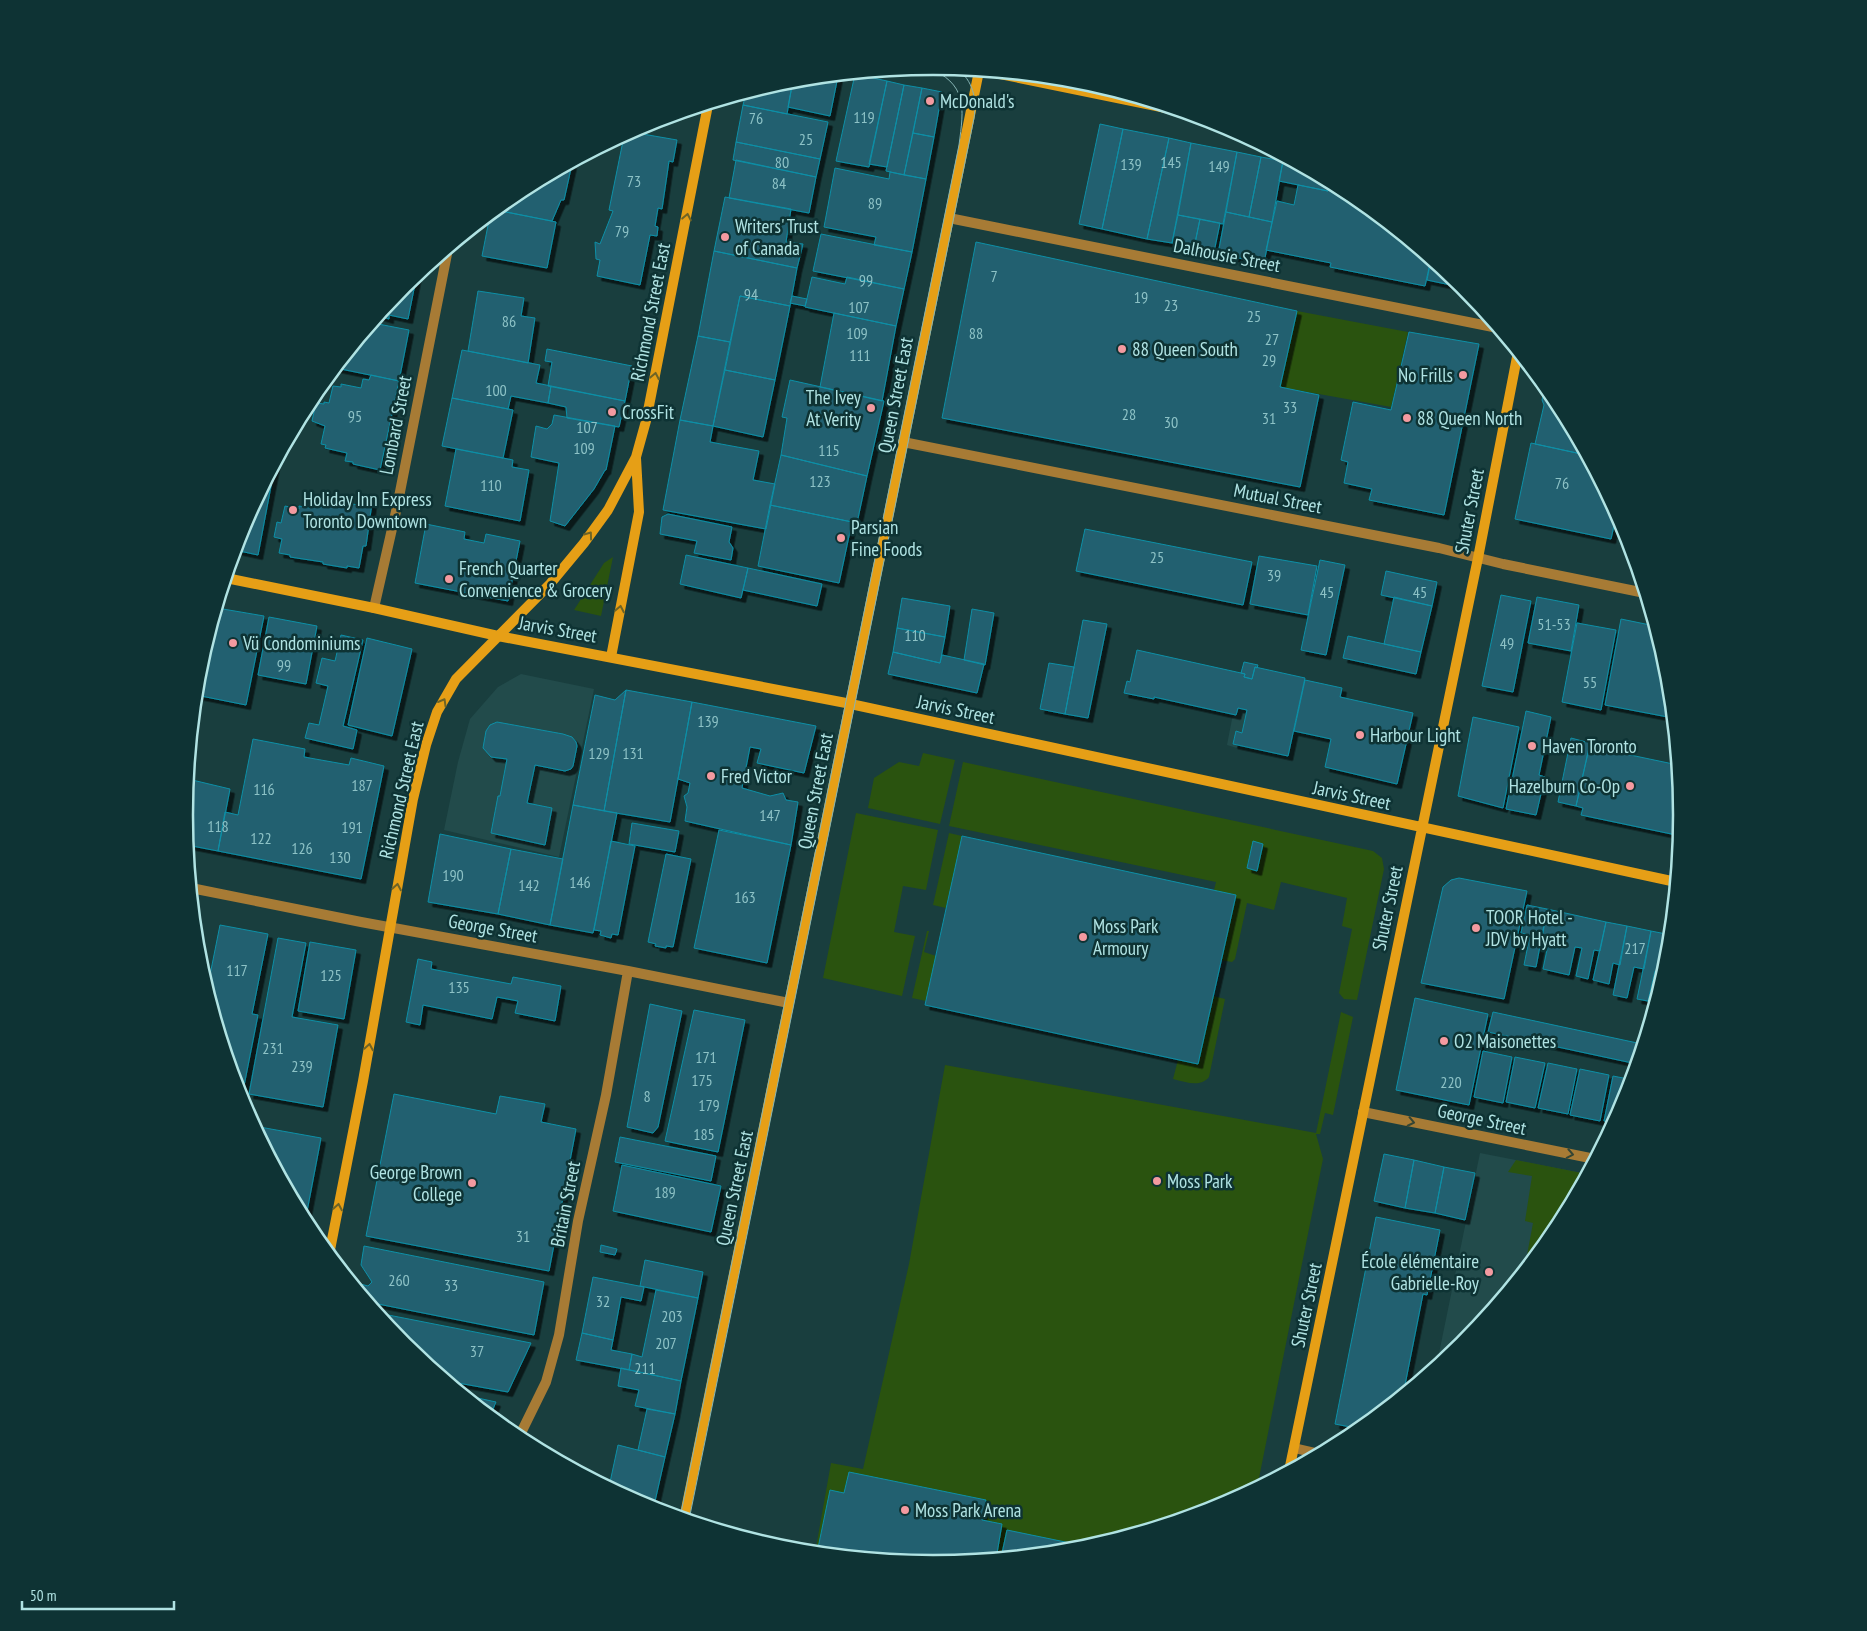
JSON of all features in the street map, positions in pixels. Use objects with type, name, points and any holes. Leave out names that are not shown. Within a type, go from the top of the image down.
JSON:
[{"type":"main road","name":"Queen Street East","points":[[685,1513],[978,77]]},
{"type":"main road","points":[[1065,87],[1089,92]]},
{"type":"main road","name":"Richmond Street East","points":[[331,1245],[420,766],[437,712],[456,679],[550,584],[584,543],[608,510],[636,458],[648,412],[707,110]]},
{"type":"main road","name":"Shuter Street","points":[[1290,1464],[1478,558],[1517,360]]},
{"type":"main road","points":[[611,657],[639,512],[636,458]]},
{"type":"main road","name":"Jarvis Street","points":[[231,579],[498,636],[850,704],[1671,881]]},
{"type":"street","name":"Dalhousie Street","points":[[949,218],[1489,326]]},
{"type":"street","name":"Lombard Street","points":[[374,608],[397,507],[446,258]]},
{"type":"street","name":"Mutual Street","points":[[903,442],[1420,544],[1639,592]]},
{"type":"street","name":"George Street","points":[[197,889],[628,970],[789,1003]]},
{"type":"street","name":"Britain Street","points":[[522,1431],[546,1382],[558,1335],[578,1222],[606,1095],[628,970]]},
{"type":"street","name":"George Street","points":[[1363,1112],[1590,1158]]},
{"type":"street","points":[[1294,1448],[1312,1452]]},
{"type":"shaded area","points":[[521,674],[594,689],[559,857],[444,830],[458,762],[470,719],[498,687]]},
{"type":"shaded area","points":[[1238,708],[1247,710],[1242,733],[1236,732],[1233,744],[1238,745],[1237,748],[1227,745],[1233,714],[1236,715]]},
{"type":"shaded area","name":"École élémentaire Gabrielle-Roy","points":[[1480,1153],[1582,1173],[1549,1227],[1521,1266],[1490,1304],[1438,1357]]},
{"type":"green space","points":[[1297,311],[1408,332],[1391,407],[1280,387]]},
{"type":"green space","points":[[613,557],[601,616],[574,610],[604,563]]},
{"type":"green space","points":[[923,753],[955,760],[940,824],[868,808],[874,778],[899,762],[919,766]]},
{"type":"green space","points":[[963,762],[1373,851],[1382,858],[1384,869],[1357,1000],[1344,999],[1339,993],[1352,929],[1342,926],[1347,898],[1281,882],[1274,910],[1247,903],[1235,959],[1232,962],[1221,960],[1214,890],[1216,882],[949,826]],"holes":[[[1253,842],[1263,844],[1257,870],[1247,868]]]},
{"type":"green space","points":[[856,813],[938,830],[926,890],[903,886],[894,932],[915,936],[902,996],[823,978]]},
{"type":"green space","points":[[949,833],[962,836],[946,908],[933,905]]},
{"type":"green space","points":[[927,931],[929,931],[924,952],[936,956],[926,1001],[912,998]]},
{"type":"green space","points":[[1213,996],[1225,999],[1209,1077],[1197,1083],[1173,1079],[1178,1060],[1197,1064]]},
{"type":"green space","name":"Moss Park","points":[[1341,1012],[1353,1017],[1333,1115],[1325,1113],[1320,1134],[1316,1134],[1323,1159],[1258,1481],[1217,1500],[1172,1517],[1078,1542],[1030,1550],[934,1556],[885,1554],[816,1547],[831,1463],[863,1469],[909,1264],[945,1065],[1316,1133]]},
{"type":"green space","points":[[1516,1160],[1582,1173],[1549,1227],[1526,1259],[1533,1223],[1525,1221],[1532,1176],[1508,1172]]},
{"type":"building","points":[[873,78],[887,81],[869,167],[836,161],[854,80]]},
{"type":"building","points":[[837,81],[830,116],[788,107],[791,89]]},
{"type":"building","points":[[887,81],[904,85],[887,167],[869,164]]},
{"type":"building","points":[[904,85],[922,88],[904,175],[886,171]]},
{"type":"building","points":[[922,88],[942,92],[934,137],[913,133]]},
{"type":"building","points":[[791,89],[787,114],[743,105],[744,99]]},
{"type":"building","points":[[743,105],[828,122],[820,159],[736,142]]},
{"type":"building","points":[[1100,124],[1123,129],[1102,229],[1079,224]]},
{"type":"building","points":[[1123,129],[1169,138],[1147,239],[1102,229]]},
{"type":"building","points":[[913,133],[934,137],[926,179],[904,175]]},
{"type":"building","points":[[643,134],[677,140],[673,162],[669,161],[662,209],[658,208],[655,226],[658,227],[657,236],[650,235],[640,285],[597,276],[600,260],[596,259],[595,242],[600,244],[613,211],[609,210],[622,144]]},
{"type":"building","points":[[1169,138],[1191,143],[1172,243],[1147,239]]},
{"type":"building","points":[[736,142],[820,159],[816,177],[733,160]]},
{"type":"building","points":[[1191,143],[1237,152],[1223,224],[1178,215]]},
{"type":"building","points":[[1237,152],[1261,157],[1249,217],[1226,212]]},
{"type":"building","points":[[1261,157],[1283,163],[1272,222],[1249,217]]},
{"type":"building","points":[[736,160],[816,177],[809,213],[729,198]]},
{"type":"building","points":[[1283,163],[1328,189],[1328,191],[1279,181]]},
{"type":"building","points":[[835,168],[889,179],[890,172],[926,179],[912,252],[874,245],[876,237],[824,227]]},
{"type":"building","points":[[571,170],[564,200],[561,200],[552,221],[505,212]]},
{"type":"building","points":[[1298,185],[1328,191],[1328,189],[1345,200],[1384,228],[1429,266],[1425,286],[1330,267],[1331,263],[1266,250],[1277,201],[1294,205]]},
{"type":"building","points":[[725,197],[791,209],[786,242],[803,244],[797,268],[714,251]]},
{"type":"building","points":[[505,212],[556,222],[547,268],[482,256],[488,224]]},
{"type":"building","points":[[1226,212],[1272,222],[1264,263],[1218,254]]},
{"type":"building","points":[[1178,215],[1200,219],[1194,248],[1172,243]]},
{"type":"building","points":[[1200,219],[1220,223],[1214,252],[1194,248]]},
{"type":"building","points":[[821,234],[912,252],[904,289],[813,271]]},
{"type":"building","name":"88 Queen South","points":[[976,242],[1297,311],[1280,387],[1319,395],[1300,487],[942,418]]},
{"type":"building","points":[[714,251],[797,268],[790,306],[740,296],[730,342],[698,336]]},
{"type":"building","points":[[1430,266],[1449,285],[1427,280]]},
{"type":"building","points":[[812,277],[845,284],[847,277],[904,289],[896,326],[805,307]]},
{"type":"building","points":[[414,288],[408,319],[389,315],[389,319],[386,318]]},
{"type":"building","points":[[478,291],[524,298],[521,316],[535,318],[528,363],[468,351]]},
{"type":"building","points":[[740,296],[790,306],[775,380],[725,370]]},
{"type":"building","points":[[792,296],[807,299],[805,306],[790,303]]},
{"type":"building","points":[[834,313],[896,326],[882,401],[820,387]]},
{"type":"building","points":[[380,324],[409,330],[399,381],[343,369]]},
{"type":"building","name":"88 Queen North","points":[[1409,332],[1479,344],[1444,515],[1369,500],[1372,489],[1344,483],[1348,462],[1341,460],[1353,402],[1391,410]]},
{"type":"building","points":[[698,336],[730,342],[713,426],[680,420]]},
{"type":"building","points":[[547,349],[632,366],[625,401],[548,386],[552,362],[545,361]]},
{"type":"building","points":[[462,350],[540,365],[536,383],[551,386],[548,403],[511,396],[508,409],[452,398]]},
{"type":"building","points":[[725,370],[775,380],[763,437],[713,426]]},
{"type":"building","points":[[371,375],[399,381],[380,470],[345,461],[347,453],[325,448],[326,445],[321,444],[325,426],[312,421],[315,409],[318,403],[329,403],[333,386],[341,387],[341,384],[361,388],[363,379],[369,380]]},
{"type":"building","points":[[790,380],[884,401],[867,476],[781,455],[787,418],[782,417]]},
{"type":"building","points":[[551,386],[625,401],[619,427],[567,418],[566,407],[548,403]]},
{"type":"building","points":[[1543,396],[1580,454],[1535,444],[1544,405],[1542,400]]},
{"type":"building","points":[[452,398],[513,410],[503,458],[442,446]]},
{"type":"building","points":[[554,415],[615,426],[606,470],[594,489],[565,526],[550,521],[559,463],[531,457],[536,426],[547,429],[552,424]]},
{"type":"building","points":[[680,420],[713,426],[710,442],[759,451],[753,480],[775,484],[766,529],[663,510]]},
{"type":"building","points":[[1531,443],[1580,454],[1614,524],[1611,539],[1515,519]]},
{"type":"building","points":[[456,449],[513,460],[512,467],[529,470],[520,521],[445,506]]},
{"type":"building","points":[[781,455],[867,476],[857,523],[770,505]]},
{"type":"building","points":[[272,483],[258,555],[242,551]]},
{"type":"building","points":[[359,500],[372,503],[366,546],[363,546],[359,568],[323,564],[323,562],[290,557],[290,555],[279,553],[282,539],[274,537],[277,522],[281,523],[285,506],[299,509],[299,506],[310,508],[311,505],[322,507],[323,504],[334,507],[335,504],[346,506],[347,503],[358,505]]},
{"type":"building","points":[[770,505],[852,522],[839,583],[758,566]]},
{"type":"building","points":[[668,514],[732,527],[729,542],[733,548],[731,560],[694,553],[697,541],[660,534],[662,517]]},
{"type":"building","points":[[426,524],[465,532],[464,539],[484,543],[486,534],[520,541],[508,601],[415,583]]},
{"type":"building","points":[[1085,529],[1252,562],[1243,605],[1076,571]]},
{"type":"building","points":[[686,555],[748,568],[741,598],[680,584]]},
{"type":"building","points":[[1259,556],[1317,566],[1308,615],[1250,604]]},
{"type":"building","points":[[1320,560],[1345,565],[1326,655],[1301,650]]},
{"type":"building","points":[[748,568],[822,584],[817,606],[743,590]]},
{"type":"building","points":[[1386,571],[1437,582],[1432,606],[1381,595]]},
{"type":"building","points":[[1501,595],[1531,601],[1513,692],[1482,686]]},
{"type":"building","points":[[1394,597],[1432,606],[1421,652],[1384,644]]},
{"type":"building","points":[[1537,597],[1579,605],[1571,651],[1528,643]]},
{"type":"building","points":[[902,598],[950,606],[945,637],[897,628]]},
{"type":"building","name":"Vü Condominiums","points":[[222,609],[264,616],[246,705],[203,696]]},
{"type":"building","points":[[972,609],[994,613],[985,665],[964,660]]},
{"type":"building","points":[[269,617],[317,626],[306,684],[258,675]]},
{"type":"building","points":[[1621,619],[1649,625],[1660,671],[1668,717],[1605,705]]},
{"type":"building","points":[[1083,620],[1107,624],[1088,718],[1065,714]]},
{"type":"building","points":[[1577,623],[1616,630],[1601,710],[1562,702]]},
{"type":"building","points":[[897,628],[945,637],[940,663],[893,652]]},
{"type":"building","points":[[341,635],[363,640],[343,726],[357,730],[353,749],[305,738],[309,723],[319,725],[328,686],[316,683],[322,658],[335,661]]},
{"type":"building","points":[[1348,636],[1421,652],[1416,674],[1343,658]]},
{"type":"building","points":[[367,638],[412,649],[392,736],[348,725]]},
{"type":"building","points":[[1137,650],[1245,674],[1244,677],[1252,679],[1255,667],[1305,678],[1288,756],[1233,744],[1236,731],[1242,733],[1247,710],[1238,708],[1236,715],[1154,697],[1154,699],[1124,693],[1127,681],[1130,682]]},
{"type":"building","points":[[893,652],[940,663],[942,655],[984,664],[977,693],[888,674]]},
{"type":"building","points":[[1244,662],[1258,665],[1257,668],[1255,667],[1252,679],[1244,677],[1245,674],[1241,673]]},
{"type":"building","points":[[1049,663],[1074,667],[1065,714],[1040,709]]},
{"type":"building","name":"Harbour Light","points":[[1305,680],[1342,688],[1340,697],[1413,713],[1397,784],[1325,767],[1331,739],[1294,731]]},
{"type":"building","points":[[626,690],[692,702],[670,822],[604,811]]},
{"type":"building","points":[[626,690],[604,811],[573,805],[595,695],[615,700]]},
{"type":"building","name":"Fred Victor","points":[[692,702],[816,726],[804,773],[757,763],[761,749],[750,747],[742,788],[770,796],[783,793],[786,800],[798,802],[791,845],[685,821],[687,807],[684,796],[688,793],[690,783],[678,779]]},
{"type":"building","name":"Haven Toronto","points":[[1526,711],[1551,717],[1539,775],[1545,777],[1536,815],[1506,809]]},
{"type":"building","points":[[1473,717],[1519,727],[1503,808],[1458,796]]},
{"type":"building","points":[[497,722],[563,734],[572,737],[576,742],[577,746],[571,769],[565,771],[535,765],[527,803],[552,808],[545,845],[491,833],[507,759],[491,757],[483,748],[486,731],[490,725]]},
{"type":"building","points":[[1571,738],[1590,743],[1576,806],[1558,802]]},
{"type":"building","points":[[253,739],[305,749],[304,757],[349,765],[351,758],[384,766],[361,879],[218,851],[225,812],[238,815]]},
{"type":"building","name":"Hazelburn Co-Op","points":[[1597,748],[1672,764],[1673,834],[1581,815],[1583,808],[1576,806],[1588,753],[1595,754]]},
{"type":"building","points":[[194,781],[230,789],[218,851],[194,846]]},
{"type":"building","points":[[573,805],[617,813],[593,933],[550,925]]},
{"type":"building","points":[[632,823],[679,831],[675,852],[629,844]]},
{"type":"building","points":[[719,830],[791,845],[767,963],[694,948]]},
{"type":"building","points":[[440,834],[511,849],[498,914],[428,902]]},
{"type":"building","name":"Moss Park Armoury","points":[[962,836],[1236,895],[1198,1064],[925,1005]]},
{"type":"building","points":[[611,841],[635,846],[618,935],[612,934],[611,938],[600,935],[601,931],[594,930]]},
{"type":"building","points":[[1253,841],[1263,844],[1257,871],[1247,868]]},
{"type":"building","points":[[511,849],[563,859],[550,925],[498,914]]},
{"type":"building","points":[[666,854],[691,859],[673,947],[666,946],[666,948],[655,946],[656,944],[648,942]]},
{"type":"building","name":"TOOR Hotel - JDV by Hyatt","points":[[1459,878],[1527,891],[1504,999],[1421,983],[1443,887],[1451,880]]},
{"type":"building","points":[[1527,905],[1547,909],[1536,967],[1524,965],[1530,935],[1521,933]]},
{"type":"building","points":[[1547,909],[1606,922],[1600,951],[1594,950],[1588,979],[1576,976],[1582,948],[1575,947],[1569,975],[1543,969],[1549,940],[1542,939]]},
{"type":"building","points":[[1606,922],[1627,926],[1620,965],[1613,963],[1609,984],[1593,980]]},
{"type":"building","points":[[220,925],[268,934],[252,1014],[258,1015],[244,1086],[232,1054],[210,974]]},
{"type":"building","points":[[1627,926],[1651,931],[1644,969],[1634,967],[1627,998],[1613,995]]},
{"type":"building","points":[[1651,931],[1664,934],[1657,971],[1655,971],[1648,1001],[1637,999]]},
{"type":"building","points":[[278,938],[306,943],[292,1017],[338,1025],[323,1107],[249,1094]]},
{"type":"building","points":[[310,942],[356,950],[344,1019],[298,1011]]},
{"type":"building","points":[[418,959],[432,962],[431,969],[511,984],[513,977],[561,986],[555,1021],[515,1013],[518,1001],[497,997],[492,1019],[423,1005],[420,1025],[406,1022]]},
{"type":"building","name":"O2 Maisonettes","points":[[1415,998],[1488,1014],[1469,1105],[1396,1090]]},
{"type":"building","points":[[650,1004],[682,1011],[658,1127],[653,1133],[627,1127]]},
{"type":"building","points":[[694,1010],[745,1020],[718,1152],[665,1141]]},
{"type":"building","points":[[1493,1012],[1638,1043],[1632,1063],[1488,1032]]},
{"type":"building","points":[[1483,1051],[1512,1057],[1503,1103],[1474,1097]]},
{"type":"building","points":[[1515,1057],[1545,1063],[1535,1108],[1506,1102]]},
{"type":"building","points":[[1548,1063],[1577,1069],[1568,1114],[1538,1108]]},
{"type":"building","points":[[1580,1069],[1609,1075],[1600,1121],[1570,1115]]},
{"type":"building","points":[[1613,1076],[1626,1079],[1608,1122],[1604,1121]]},
{"type":"building","name":"George Brown College","points":[[394,1094],[496,1114],[500,1096],[545,1104],[541,1122],[576,1129],[549,1271],[366,1236]]},
{"type":"building","points":[[262,1127],[321,1138],[307,1210],[292,1186]]},
{"type":"building","points":[[620,1137],[716,1156],[711,1181],[615,1162]]},
{"type":"building","points":[[1384,1154],[1414,1160],[1405,1208],[1374,1201]]},
{"type":"building","points":[[1414,1160],[1444,1167],[1435,1213],[1405,1208]]},
{"type":"building","points":[[622,1165],[721,1186],[711,1232],[613,1211]]},
{"type":"building","points":[[1444,1167],[1475,1173],[1465,1220],[1435,1213]]},
{"type":"building","points":[[1376,1217],[1440,1230],[1427,1295],[1423,1294],[1405,1386],[1351,1427],[1335,1424]]},
{"type":"building","points":[[601,1245],[617,1249],[615,1255],[600,1252]]},
{"type":"building","points":[[364,1246],[544,1282],[534,1335],[377,1304],[361,1284],[368,1286],[372,1282],[361,1265]]},
{"type":"building","points":[[645,1260],[703,1272],[698,1298],[640,1286]]},
{"type":"building","points":[[593,1277],[644,1287],[641,1301],[621,1297],[613,1340],[582,1333]]},
{"type":"building","points":[[656,1290],[698,1298],[681,1381],[629,1370],[632,1354],[642,1357]]},
{"type":"building","points":[[387,1315],[531,1343],[508,1392],[459,1383],[410,1339]]},
{"type":"building","points":[[582,1333],[613,1340],[611,1350],[632,1354],[629,1370],[576,1360]]},
{"type":"building","points":[[621,1368],[681,1381],[675,1414],[635,1406],[639,1390],[618,1386]]},
{"type":"building","points":[[477,1398],[496,1402],[493,1410]]},
{"type":"building","points":[[647,1409],[675,1414],[665,1457],[638,1450]]},
{"type":"building","points":[[618,1445],[665,1457],[655,1502],[610,1482]]},
{"type":"building","name":"Moss Park Arena","points":[[849,1472],[986,1500],[982,1520],[1002,1524],[997,1553],[934,1556],[885,1554],[818,1547],[830,1490],[844,1493]]},
{"type":"building","points":[[1007,1530],[1071,1543],[1030,1550],[1002,1552]]},
{"type":"tram line","points":[[681,1512],[959,145],[962,119],[960,98],[950,81],[942,75]]},
{"type":"tram line","points":[[690,1515],[974,118],[973,90],[965,76]]},
{"type":"place","name":"McDonald's","points":[[930,101]]},
{"type":"place","name":"Writers' Trust of Canada","points":[[725,237]]},
{"type":"place","name":"88 Queen South","points":[[1122,349]]},
{"type":"place","name":"No Frills","points":[[1463,375]]},
{"type":"place","name":"The Ivey At Verity","points":[[871,408]]},
{"type":"place","name":"CrossFit","points":[[612,412]]},
{"type":"place","name":"88 Queen North","points":[[1407,418]]},
{"type":"place","name":"Holiday Inn Express Toronto Downtown","points":[[293,510]]},
{"type":"place","name":"Parsian Fine Foods","points":[[841,538]]},
{"type":"place","name":"French Quarter Convenience & Grocery","points":[[449,579]]},
{"type":"place","name":"Vü Condominiums","points":[[233,643]]},
{"type":"place","name":"Harbour Light","points":[[1360,735]]},
{"type":"place","name":"Haven Toronto","points":[[1532,746]]},
{"type":"place","name":"Fred Victor","points":[[711,776]]},
{"type":"place","name":"Hazelburn Co-Op","points":[[1630,786]]},
{"type":"place","name":"TOOR Hotel - JDV by Hyatt","points":[[1476,928]]},
{"type":"place","name":"Moss Park Armoury","points":[[1083,937]]},
{"type":"place","name":"O2 Maisonettes","points":[[1444,1041]]},
{"type":"place","name":"Moss Park","points":[[1157,1181]]},
{"type":"place","name":"George Brown College","points":[[472,1183]]},
{"type":"place","name":"École élémentaire Gabrielle-Roy","points":[[1489,1272]]},
{"type":"place","name":"Moss Park Arena","points":[[905,1510]]}]
